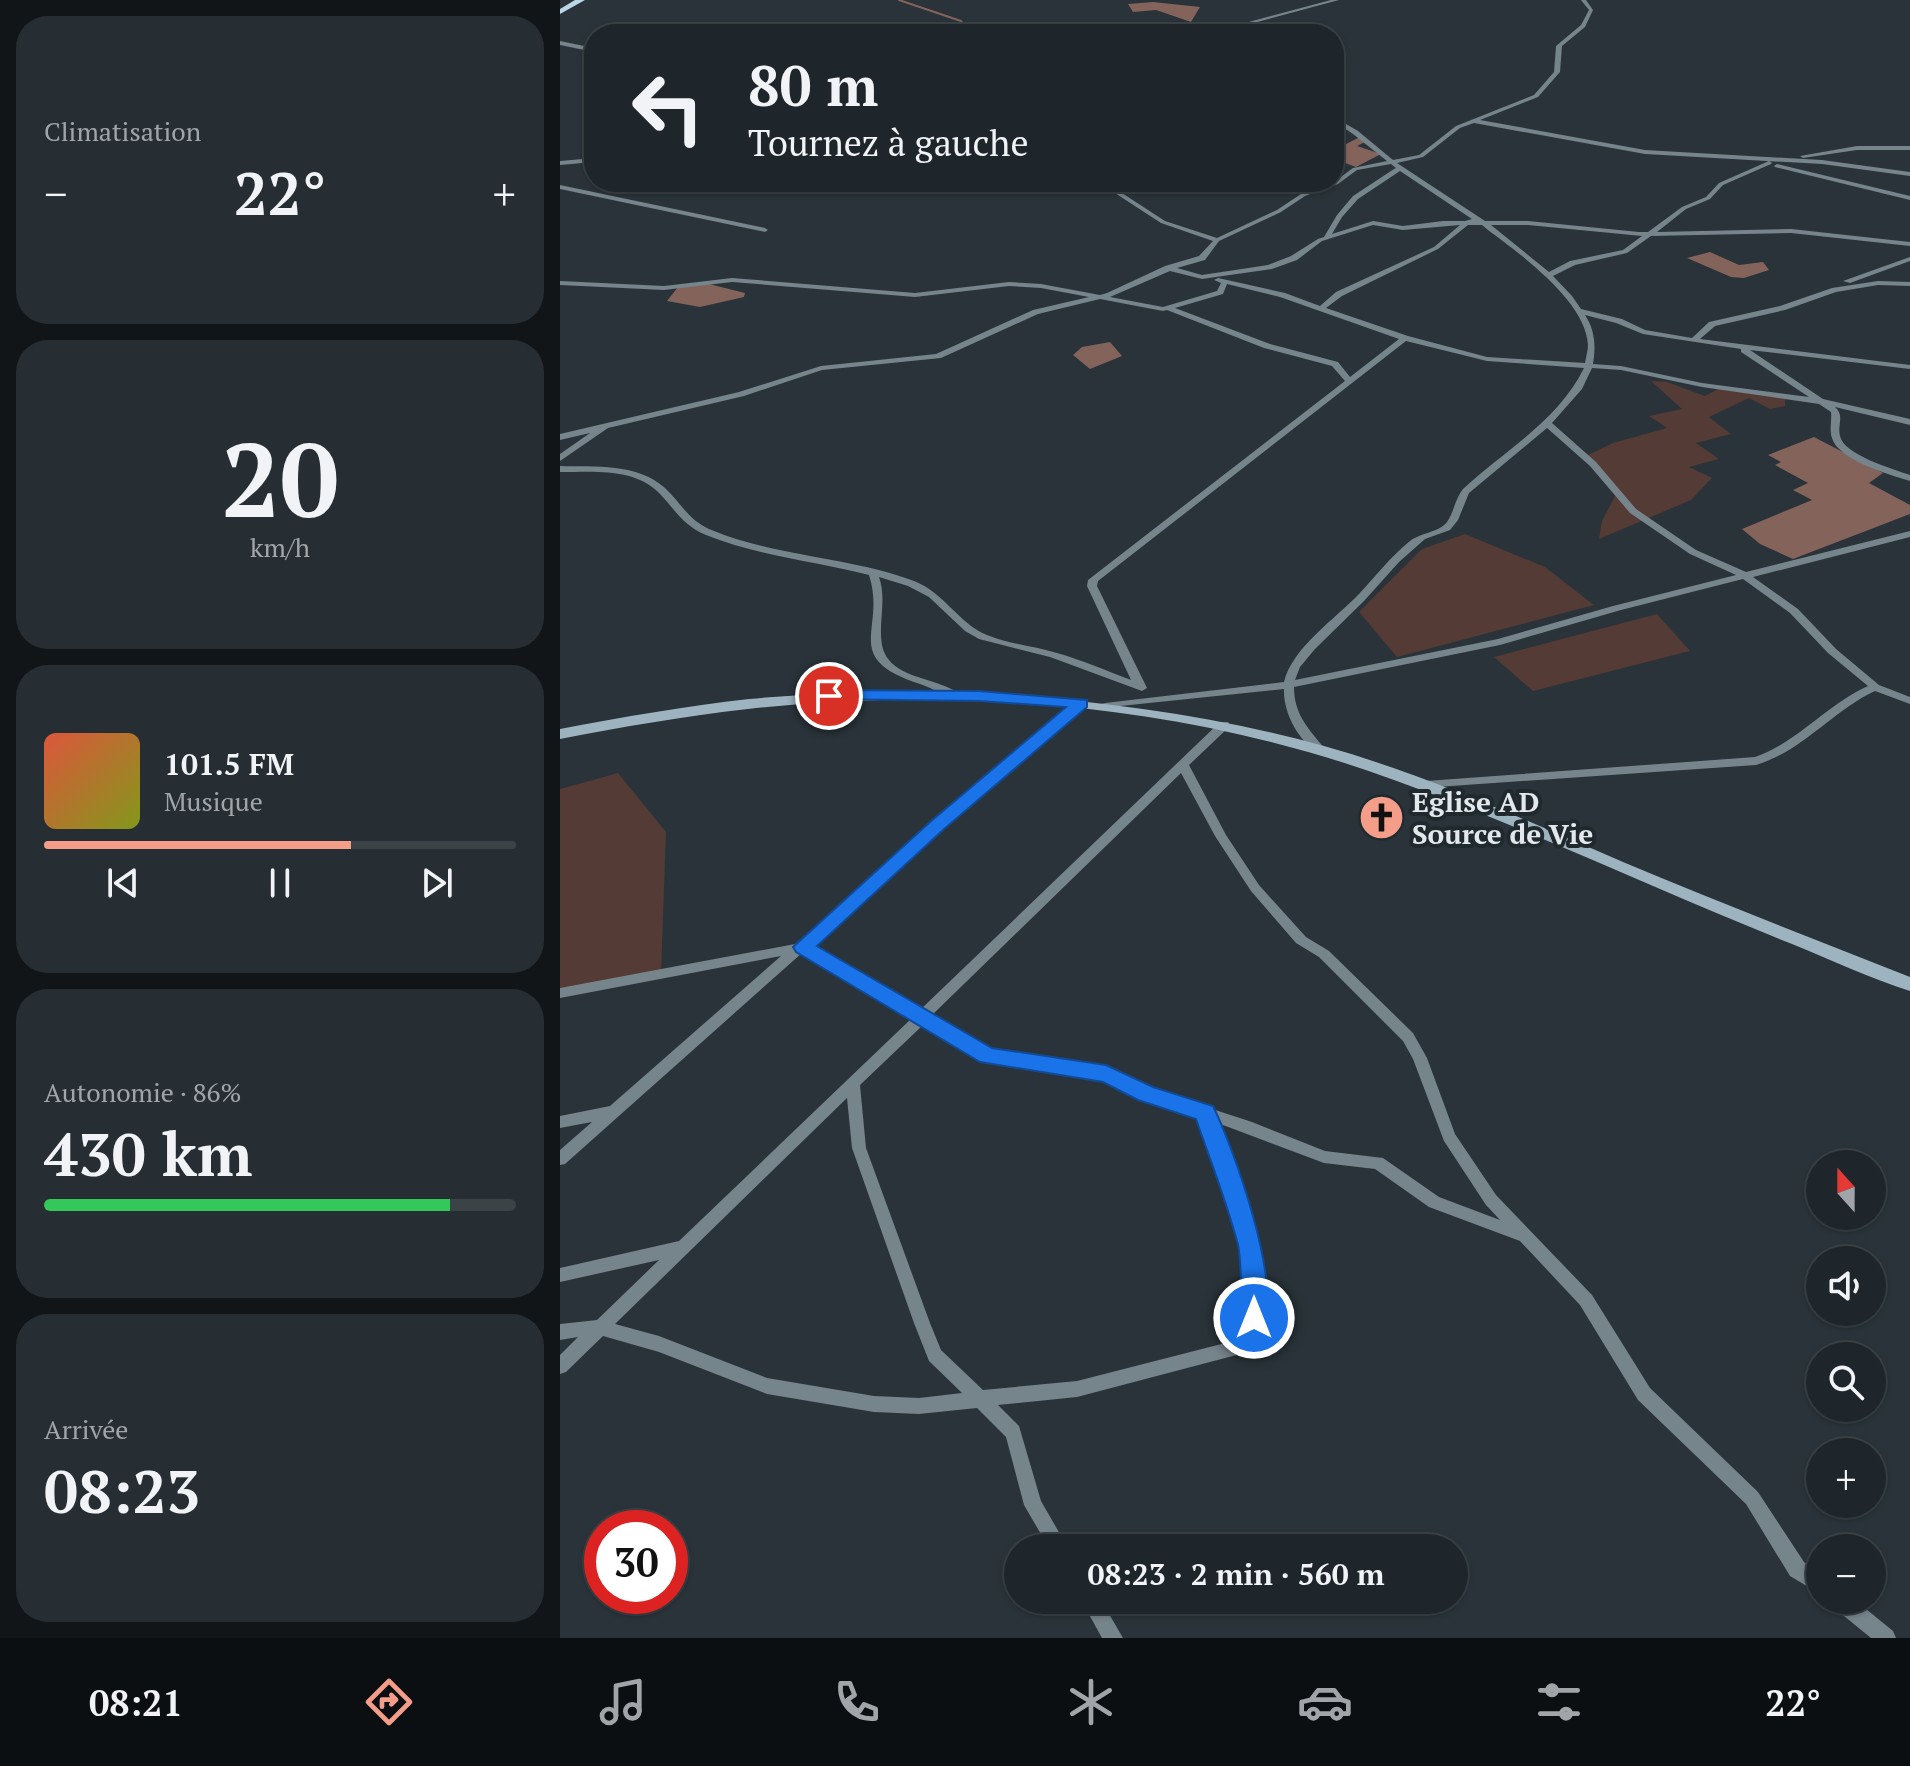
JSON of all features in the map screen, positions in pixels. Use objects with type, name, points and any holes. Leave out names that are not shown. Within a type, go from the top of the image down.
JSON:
[{"type":"main road","points":[[560,12],[581,0]]},
{"type":"main road","points":[[560,734],[646,716],[780,699],[957,696],[1081,703],[1224,725],[1319,749],[1426,785],[1671,889],[1910,984]]},
{"type":"street","points":[[1245,24],[1337,0]]},
{"type":"street","points":[[1344,177],[1355,169],[1398,164],[1421,156],[1471,121],[1517,106],[1546,88],[1560,64],[1559,46],[1589,19],[1591,10],[1583,0]]},
{"type":"street","points":[[560,43],[584,48]]},
{"type":"street","points":[[1471,121],[1645,152],[1771,162],[1822,162],[1910,174]]},
{"type":"street","points":[[1344,127],[1470,219]]},
{"type":"street","points":[[1549,275],[1573,263],[1625,252],[1684,208],[1708,198],[1725,181],[1771,162],[1845,148],[1910,148]]},
{"type":"street","points":[[560,156],[577,161]]},
{"type":"street","points":[[560,163],[584,161]]},
{"type":"street","points":[[1771,162],[1910,198]]},
{"type":"street","points":[[1327,237],[1336,218],[1367,188],[1388,180],[1398,164]]},
{"type":"street","points":[[560,187],[765,230]]},
{"type":"street","points":[[1116,192],[1163,222],[1217,240]]},
{"type":"street","points":[[560,437],[741,394],[821,368],[938,356],[1036,312],[1098,297],[1168,268],[1202,258],[1217,240],[1311,192]]},
{"type":"street","points":[[1320,309],[1339,294],[1433,250],[1470,219]]},
{"type":"street","points":[[1202,277],[1278,265],[1327,237],[1366,223],[1403,228],[1470,219],[1486,223],[1648,234],[1791,231],[1910,244]]},
{"type":"street","points":[[1319,749],[1296,723],[1290,709],[1288,685],[1294,668],[1313,642],[1414,543],[1448,527],[1466,491],[1547,423],[1578,387],[1590,364],[1592,338],[1565,289],[1486,223]]},
{"type":"street","points":[[1811,297],[1825,288],[1910,259]]},
{"type":"street","points":[[1168,268],[1225,281],[1405,338],[1487,359],[1590,364],[1702,385],[1824,402],[1910,422]]},
{"type":"street","points":[[560,283],[664,288],[732,280],[915,295],[1009,284],[1168,308],[1267,346],[1335,364],[1349,381]]},
{"type":"street","points":[[1168,308],[1220,292],[1225,281]]},
{"type":"street","points":[[1693,341],[1712,324],[1782,308],[1811,297],[1864,285],[1910,284]]},
{"type":"street","points":[[1579,311],[1643,332],[1693,341],[1741,349],[1819,353],[1910,367]]},
{"type":"street","points":[[560,469],[622,473],[646,480],[660,488],[674,510],[710,533],[912,584],[933,595],[969,629],[983,637],[1054,655],[1143,689],[1092,586],[1093,580],[1405,338]]},
{"type":"street","points":[[1741,349],[1824,402],[1837,415],[1835,437],[1842,446],[1878,467],[1910,478]]},
{"type":"street","points":[[1547,423],[1593,464],[1633,511],[1693,552],[1744,575],[1794,611],[1832,651],[1875,687],[1910,701]]},
{"type":"street","points":[[560,458],[605,426]]},
{"type":"street","points":[[1105,706],[1288,685],[1500,642],[1744,575],[1910,534]]},
{"type":"street","points":[[873,573],[879,617],[876,648],[881,659],[892,669],[937,684],[957,696]]},
{"type":"street","points":[[1426,785],[1756,761],[1787,747],[1845,701],[1875,687]]},
{"type":"street","points":[[560,1159],[1081,703]]},
{"type":"street","points":[[560,1366],[1224,725]]},
{"type":"street","points":[[1183,765],[1221,836],[1255,888],[1301,940],[1324,954],[1408,1037],[1420,1058],[1449,1137],[1491,1200],[1586,1300],[1644,1394],[1752,1498],[1797,1569],[1806,1575]]},
{"type":"street","points":[[560,993],[803,947],[987,1056],[1106,1074],[1146,1093],[1324,1157],[1378,1163],[1434,1202],[1522,1235]]},
{"type":"street","points":[[853,1082],[859,1148],[935,1355],[1013,1432],[1033,1505],[1051,1534]]},
{"type":"street","points":[[560,1122],[615,1111]]},
{"type":"street","points":[[560,1332],[599,1327],[659,1344],[767,1386],[874,1404],[919,1406],[1077,1389],[1242,1346],[1254,1318],[1256,1295],[1250,1246],[1205,1113]]},
{"type":"street","points":[[560,1275],[682,1247]]},
{"type":"street","points":[[1098,1614],[1113,1638]]},
{"type":"street","points":[[1857,1614],[1886,1638]]},
{"type":"shaded area","points":[[1153,2],[1200,7],[1191,22],[1156,10],[1133,12],[1128,4]]},
{"type":"shaded area","points":[[1360,137],[1367,141],[1357,146],[1381,154],[1356,167],[1344,163],[1344,145]]},
{"type":"shaded area","points":[[1710,252],[1739,265],[1763,262],[1769,270],[1744,278],[1731,277],[1687,258]]},
{"type":"shaded area","points":[[705,283],[745,293],[744,297],[700,307],[667,301],[678,287]]},
{"type":"shaded area","points":[[1110,342],[1122,356],[1090,369],[1073,355],[1082,347]]},
{"type":"shaded area","points":[[1651,381],[1667,382],[1705,396],[1722,387],[1785,397],[1785,406],[1770,409],[1749,398],[1709,417],[1731,434],[1696,443],[1719,459],[1689,467],[1712,478],[1691,500],[1599,539],[1602,521],[1616,494],[1588,455],[1613,443],[1667,428],[1649,416],[1682,409]]},
{"type":"shaded area","points":[[1814,437],[1883,473],[1869,483],[1910,505],[1910,514],[1793,559],[1760,544],[1742,529],[1812,500],[1793,490],[1808,483],[1775,465],[1781,462],[1768,455]]},
{"type":"shaded area","points":[[1465,534],[1545,567],[1594,605],[1397,657],[1359,612],[1422,549]]},
{"type":"shaded area","points":[[1657,614],[1690,651],[1533,691],[1494,657]]},
{"type":"shaded area","points":[[618,773],[666,832],[661,974],[560,993],[560,789]]},
{"type":"waterway","points":[[899,0],[963,24]]},
{"type":"place","name":"Eglise AD Source de Vie","points":[[1381,818]]},
{"type":"route","points":[[829,696],[979,696],[1081,703],[937,826],[803,947],[987,1056],[1106,1074],[1146,1093],[1205,1113],[1250,1246],[1256,1295],[1254,1318]]}]
